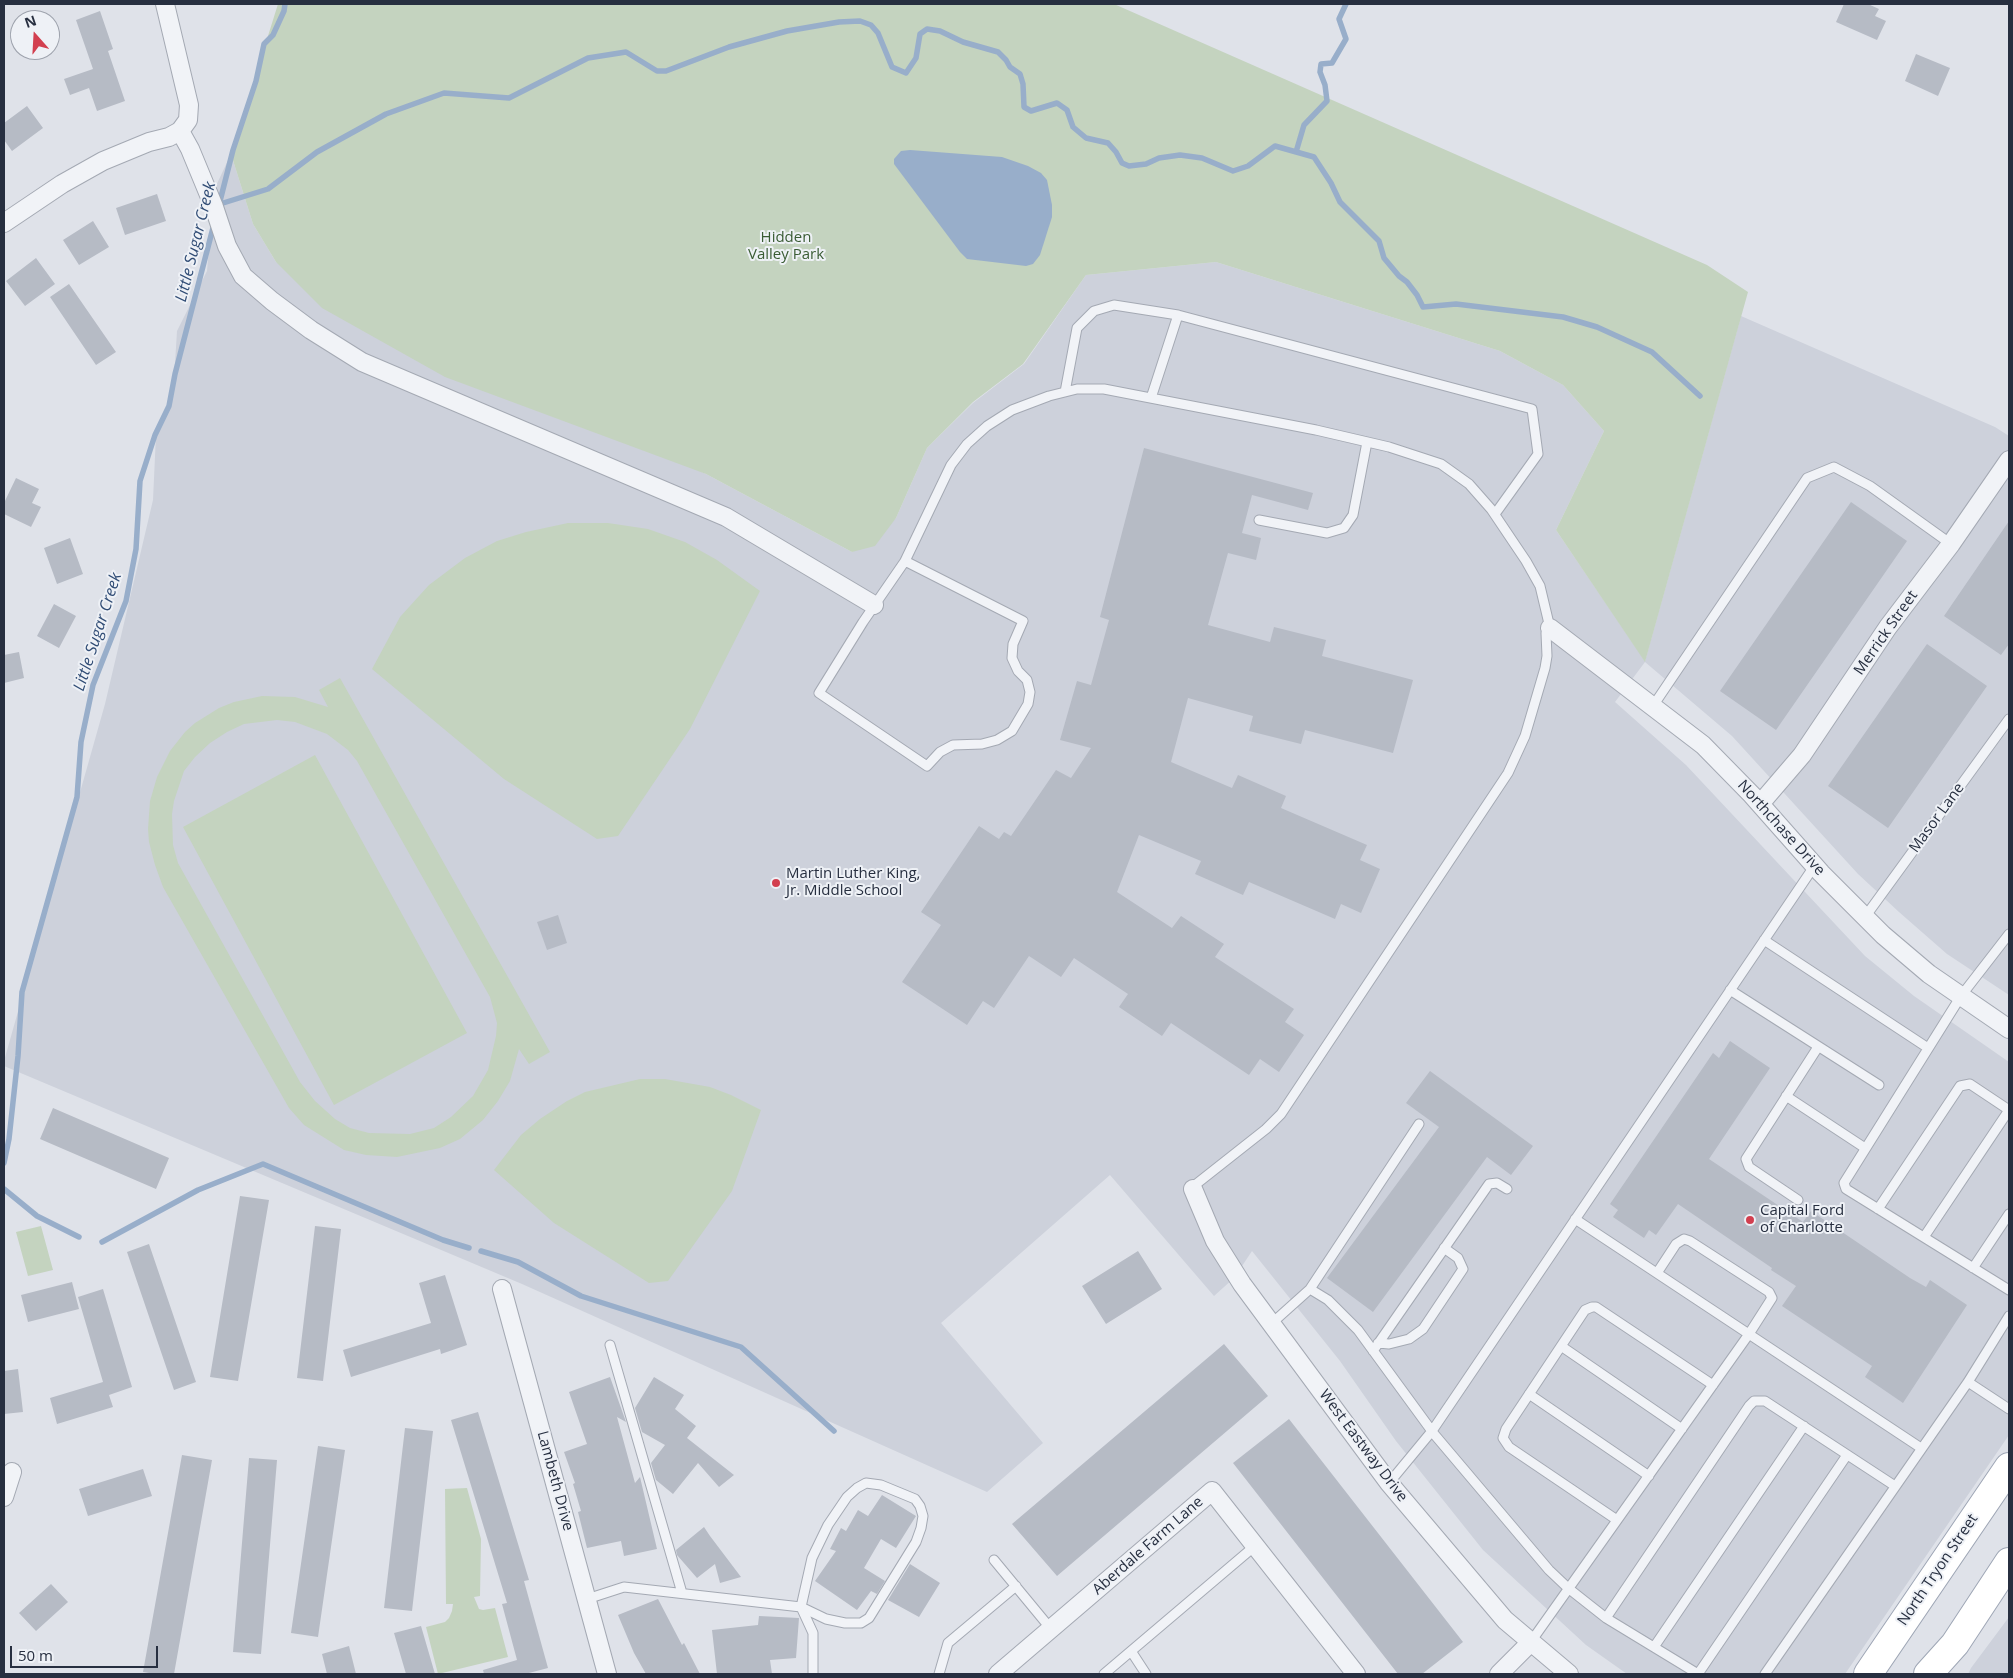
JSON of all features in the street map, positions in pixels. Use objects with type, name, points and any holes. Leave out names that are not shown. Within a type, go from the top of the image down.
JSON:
[{"type":"main road","name":"North Tryon Street","points":[[1868,1674],[2009,1467]]},
{"type":"main road","points":[[1928,1674],[1955,1644],[2009,1562]]},
{"type":"main road","points":[[1945,1674],[1955,1644]]},
{"type":"street","points":[[4,223],[62,184],[103,161],[149,142],[169,137],[180,131],[188,120],[189,105],[165,4]]},
{"type":"street","points":[[180,131],[194,158],[214,207],[227,246],[243,276],[272,301],[311,330],[362,362],[726,516],[874,605]]},
{"type":"street","name":"Merrick Street","points":[[1760,804],[1802,755],[1888,628],[1951,544],[2009,460]]},
{"type":"street","name":"Northchase Drive","points":[[1550,628],[1703,744],[1815,866],[1882,935],[1930,974],[2009,1029]]},
{"type":"street","name":"West Eastway Drive","points":[[1193,1189],[1215,1241],[1242,1284],[1389,1483],[1505,1620],[1569,1674]]},
{"type":"street","name":"Lambeth Drive","points":[[502,1289],[607,1674]]},
{"type":"street","points":[[4,1497],[12,1472]]},
{"type":"street","name":"Aberdale Farm Lane","points":[[998,1674],[1212,1491],[1356,1674]]},
{"type":"street","points":[[1499,1674],[1530,1643]]},
{"type":"lane","points":[[1065,392],[1077,328],[1094,311],[1114,305],[1178,315],[1532,409],[1538,454],[1495,514]]},
{"type":"lane","points":[[1151,398],[1178,315]]},
{"type":"lane","points":[[905,561],[1023,621],[1013,644],[1012,658],[1018,671],[1027,680],[1030,692],[1028,704],[1012,731],[997,740],[982,744],[953,745],[940,752],[927,766],[819,693],[874,605],[905,561],[951,465],[967,444],[986,426],[1012,410],[1049,396],[1077,389],[1104,389],[1390,447],[1440,464],[1470,484],[1495,514],[1540,586],[1550,628],[1546,633],[1547,656],[1545,668],[1531,719],[1508,773],[1280,1114],[1266,1129],[1194,1185],[1193,1189]]},
{"type":"lane","points":[[1259,520],[1326,533],[1344,528],[1353,515],[1367,442]]},
{"type":"lane","points":[[1653,706],[1807,478],[1834,467],[1870,486],[1951,544]]},
{"type":"lane","name":"Masor Lane","points":[[1865,917],[2009,719]]},
{"type":"lane","points":[[1389,1483],[1432,1431],[1815,866]]},
{"type":"lane","points":[[2009,934],[1961,996],[1865,1148],[1844,1186],[2009,1290]]},
{"type":"lane","points":[[1764,940],[1928,1048]]},
{"type":"lane","points":[[1730,990],[1879,1085]]},
{"type":"lane","points":[[1798,1200],[1749,1167],[1745,1162],[1748,1154],[1818,1047]]},
{"type":"lane","points":[[1878,1209],[1960,1086],[1970,1084],[2009,1110],[1924,1237]]},
{"type":"lane","points":[[1786,1096],[1865,1148]]},
{"type":"lane","points":[[1271,1324],[1310,1289],[1419,1124]]},
{"type":"lane","points":[[1375,1347],[1489,1184],[1497,1183],[1506,1189]]},
{"type":"lane","points":[[1973,1268],[2009,1214]]},
{"type":"lane","points":[[1575,1219],[1921,1448]]},
{"type":"lane","points":[[1530,1643],[1772,1300],[1769,1292],[1684,1239],[1676,1244],[1657,1273]]},
{"type":"lane","points":[[1375,1347],[1409,1339],[1423,1329],[1463,1270],[1458,1258],[1444,1248]]},
{"type":"lane","points":[[1310,1289],[1328,1300],[1344,1314],[1375,1347],[1432,1431],[1549,1570],[1568,1588],[1606,1618],[1698,1674],[1847,1455]]},
{"type":"lane","points":[[1617,1520],[1505,1442],[1503,1436],[1585,1310],[1594,1307],[1713,1385]]},
{"type":"lane","points":[[1765,1674],[1968,1382],[2009,1316]]},
{"type":"lane","points":[[610,1345],[682,1593]]},
{"type":"lane","points":[[1561,1346],[1682,1429]]},
{"type":"lane","points":[[1968,1382],[2009,1410]]},
{"type":"lane","points":[[1529,1394],[1649,1476]]},
{"type":"lane","points":[[1606,1618],[1752,1404],[1758,1401],[1766,1402],[1895,1486]]},
{"type":"lane","points":[[1654,1647],[1804,1426]]},
{"type":"lane","points":[[587,1599],[624,1587],[801,1607],[826,1619],[845,1623],[861,1623],[869,1618],[916,1542],[923,1516],[915,1498],[882,1485],[866,1483],[847,1497],[828,1525],[812,1558],[801,1607],[813,1633],[813,1674]]},
{"type":"lane","points":[[1104,1674],[1256,1545]]},
{"type":"lane","points":[[994,1560],[1052,1629]]},
{"type":"lane","points":[[939,1674],[948,1643],[1016,1586]]},
{"type":"lane","points":[[1131,1652],[1146,1674]]},
{"type":"shaded area","name":"Martin Luther King, Jr. Middle School","points":[[231,154],[253,224],[276,262],[706,474],[852,552],[896,518],[927,448],[973,403],[1024,364],[1086,275],[1216,262],[1500,351],[1563,385],[1604,431],[1556,530],[1645,661],[1741,316],[1995,427],[2009,436],[2009,995],[1947,954],[1899,912],[1858,874],[1732,736],[1645,662],[1615,702],[1686,765],[1865,956],[1914,996],[2009,1062],[2009,1435],[1845,1674],[1627,1674],[1586,1645],[1483,1550],[1396,1441],[1340,1361],[1252,1251],[1234,1278],[1214,1296],[1110,1175],[941,1323],[1043,1443],[987,1492],[522,1284],[4,1066],[105,704],[153,500],[156,435],[173,396],[177,331],[207,271],[214,190]]},
{"type":"shaded area","points":[[2009,1617],[2009,1674],[1968,1674],[1971,1668]]},
{"type":"green space","name":"Hidden Valley Park","points":[[278,4],[1114,4],[1707,265],[1748,292],[1645,662],[1556,530],[1604,431],[1563,385],[1500,351],[1216,262],[1086,275],[1023,364],[973,402],[927,448],[896,518],[875,546],[852,552],[706,474],[445,377],[322,308],[276,262],[253,224],[231,154]]},
{"type":"green space","points":[[568,523],[608,523],[648,529],[685,542],[717,560],[760,591],[690,729],[618,836],[597,839],[504,779],[372,669],[400,617],[429,585],[465,558],[497,541],[526,532]]},
{"type":"green space","points":[[340,678],[550,1052],[529,1064],[519,1049],[510,1081],[498,1101],[483,1120],[460,1139],[440,1148],[397,1157],[366,1155],[344,1150],[304,1125],[289,1108],[163,887],[155,865],[149,842],[150,801],[157,777],[170,751],[185,732],[195,723],[219,708],[234,702],[262,696],[295,697],[328,707],[319,690]],"holes":[[[277,720],[295,722],[327,734],[348,750],[357,761],[490,997],[497,1023],[488,1070],[473,1096],[451,1117],[434,1128],[410,1134],[369,1133],[350,1128],[335,1119],[315,1101],[300,1082],[178,863],[173,845],[172,814],[174,801],[184,771],[195,757],[210,743],[244,724]]]},
{"type":"green space","points":[[315,755],[467,1033],[334,1105],[183,827]]},
{"type":"green space","points":[[640,1079],[665,1079],[710,1087],[761,1110],[732,1191],[668,1281],[649,1283],[554,1223],[494,1170],[521,1135],[540,1119],[567,1101],[585,1092]]},
{"type":"green space","points":[[41,1226],[53,1270],[28,1276],[16,1232]]},
{"type":"green space","points":[[467,1488],[481,1539],[480,1596],[474,1597],[479,1609],[495,1608],[508,1657],[438,1674],[426,1627],[445,1622],[449,1618],[453,1604],[446,1604],[445,1489]]},
{"type":"water","points":[[910,150],[1002,157],[1028,166],[1041,173],[1047,180],[1052,205],[1052,217],[1040,255],[1033,264],[1026,266],[967,259],[894,164],[894,159],[901,151]]},
{"type":"building","points":[[1844,4],[1868,4],[1879,9],[1875,16],[1886,21],[1877,40],[1836,22]]},
{"type":"building","points":[[100,11],[113,49],[108,51],[125,101],[97,111],[89,88],[70,95],[64,79],[93,69],[76,20]]},
{"type":"building","points":[[1916,54],[1950,68],[1938,96],[1905,81]]},
{"type":"building","points":[[27,106],[43,128],[12,151],[4,140],[4,123]]},
{"type":"building","points":[[157,194],[166,221],[125,235],[116,208]]},
{"type":"building","points":[[93,221],[109,247],[79,265],[63,240]]},
{"type":"building","points":[[36,258],[55,284],[25,306],[6,281]]},
{"type":"building","points":[[69,284],[116,352],[96,365],[50,297]]},
{"type":"building","points":[[1144,448],[1313,493],[1308,510],[1252,495],[1242,533],[1261,538],[1256,560],[1228,553],[1208,625],[1270,642],[1274,627],[1326,640],[1322,656],[1413,680],[1393,753],[1305,730],[1301,744],[1249,731],[1253,716],[1188,698],[1171,762],[1232,788],[1238,775],[1286,796],[1281,808],[1367,845],[1360,860],[1380,869],[1361,913],[1341,904],[1335,919],[1249,882],[1243,895],[1195,874],[1201,861],[1139,835],[1117,892],[1172,928],[1181,916],[1224,944],[1215,957],[1294,1009],[1285,1022],[1304,1035],[1279,1072],[1260,1059],[1249,1075],[1171,1023],[1162,1036],[1119,1007],[1128,994],[1074,958],[1061,977],[1029,956],[994,1008],[983,1001],[967,1025],[902,982],[941,925],[921,912],[979,826],[999,839],[1004,832],[1011,836],[1056,770],[1071,778],[1091,748],[1060,740],[1077,681],[1091,685],[1109,620],[1100,617]]},
{"type":"building","points":[[16,478],[39,489],[32,503],[41,507],[31,527],[4,514],[4,503]]},
{"type":"building","points":[[1851,502],[1907,541],[1776,730],[1720,691]]},
{"type":"building","points":[[2009,521],[2009,644],[2001,655],[1944,616]]},
{"type":"building","points":[[70,538],[83,574],[57,584],[44,548]]},
{"type":"building","points":[[54,604],[76,616],[59,648],[37,636]]},
{"type":"building","points":[[1927,644],[1987,686],[1888,828],[1828,786]]},
{"type":"building","points":[[19,652],[24,678],[4,683],[4,655]]},
{"type":"building","points":[[558,915],[567,943],[547,950],[537,922]]},
{"type":"building","name":"Capital Ford of Charlotte","points":[[1730,1041],[1770,1068],[1709,1159],[1803,1222],[1811,1211],[1910,1278],[1926,1287],[1930,1280],[1967,1305],[1903,1403],[1865,1377],[1872,1366],[1782,1306],[1796,1286],[1678,1204],[1656,1235],[1649,1230],[1644,1238],[1613,1217],[1618,1210],[1610,1204],[1713,1053],[1719,1058]]},
{"type":"building","points":[[1430,1071],[1533,1146],[1511,1175],[1487,1157],[1373,1312],[1327,1278],[1439,1127],[1406,1103]]},
{"type":"building","points":[[53,1108],[169,1158],[156,1189],[40,1139]]},
{"type":"building","points":[[240,1196],[269,1200],[238,1381],[210,1377]]},
{"type":"building","points":[[315,1226],[341,1229],[323,1381],[297,1378]]},
{"type":"building","points":[[149,1244],[196,1382],[174,1390],[127,1252]]},
{"type":"building","points":[[1138,1251],[1162,1289],[1106,1324],[1082,1286]]},
{"type":"building","points":[[445,1275],[467,1345],[441,1354],[440,1349],[351,1377],[343,1350],[431,1323],[419,1283]]},
{"type":"building","points":[[72,1282],[79,1309],[28,1322],[21,1295]]},
{"type":"building","points":[[103,1289],[132,1387],[109,1395],[113,1407],[57,1424],[50,1398],[103,1382],[78,1297]]},
{"type":"building","points":[[1224,1344],[1268,1396],[1057,1576],[1012,1524]]},
{"type":"building","points":[[18,1369],[23,1412],[4,1414],[4,1371]]},
{"type":"building","points":[[610,1377],[626,1422],[617,1417],[635,1483],[640,1477],[657,1549],[624,1556],[621,1541],[587,1548],[578,1512],[581,1511],[573,1484],[575,1483],[564,1452],[587,1444],[569,1392]]},
{"type":"building","points":[[654,1377],[684,1395],[675,1409],[696,1426],[687,1438],[734,1475],[719,1487],[698,1463],[673,1494],[656,1480],[651,1463],[665,1445],[642,1432],[635,1408]]},
{"type":"building","points":[[478,1412],[529,1580],[524,1581],[548,1668],[525,1674],[484,1674],[483,1670],[517,1660],[502,1604],[507,1603],[451,1420]]},
{"type":"building","points":[[1289,1419],[1463,1642],[1422,1674],[1398,1674],[1233,1463]]},
{"type":"building","points":[[405,1428],[433,1431],[412,1611],[384,1608]]},
{"type":"building","points":[[318,1446],[345,1450],[318,1637],[291,1633]]},
{"type":"building","points":[[182,1455],[212,1460],[174,1674],[155,1674],[143,1672]]},
{"type":"building","points":[[249,1458],[277,1460],[261,1654],[233,1652]]},
{"type":"building","points":[[143,1469],[152,1496],[88,1516],[79,1489]]},
{"type":"building","points":[[882,1495],[916,1516],[896,1548],[881,1539],[864,1568],[885,1581],[877,1594],[871,1591],[857,1610],[815,1581],[836,1551],[830,1549],[841,1528],[846,1531],[858,1510],[868,1516]]},
{"type":"building","points":[[704,1527],[741,1577],[720,1583],[715,1564],[697,1578],[677,1555],[676,1550]]},
{"type":"building","points":[[910,1564],[940,1583],[919,1617],[888,1600]]},
{"type":"building","points":[[51,1584],[68,1602],[36,1631],[19,1613]]},
{"type":"building","points":[[658,1599],[682,1645],[684,1643],[700,1674],[646,1674],[634,1653],[618,1615]]},
{"type":"building","points":[[759,1616],[799,1618],[796,1658],[770,1660],[772,1674],[717,1674],[712,1630],[758,1625]]},
{"type":"building","points":[[421,1626],[435,1674],[406,1674],[394,1633]]},
{"type":"building","points":[[349,1646],[356,1674],[327,1674],[322,1654]]},
{"type":"waterway","name":"Little Sugar Creek","points":[[219,205],[233,150],[256,81],[264,44],[273,35],[284,11],[285,4]]},
{"type":"waterway","points":[[1296,152],[1304,125],[1327,101],[1325,85],[1320,72],[1321,64],[1332,63],[1346,39],[1339,19],[1346,4]]},
{"type":"waterway","points":[[220,204],[268,189],[317,152],[386,114],[444,93],[509,98],[588,58],[626,52],[657,71],[666,71],[729,47],[787,31],[839,22],[860,21],[871,25],[878,33],[892,67],[906,73],[916,58],[920,34],[927,29],[940,31],[963,42],[998,52],[1010,67],[1020,74],[1023,84],[1024,107],[1031,111],[1057,103],[1067,110],[1073,127],[1086,138],[1108,143],[1122,163],[1129,166],[1146,164],[1159,158],[1180,155],[1202,158],[1233,171],[1248,166],[1275,146],[1314,157],[1331,183],[1340,202],[1379,241],[1384,258],[1399,276],[1407,282],[1423,307],[1456,304],[1563,317],[1597,327],[1652,352],[1700,396]]},
{"type":"waterway","name":"Little Sugar Creek","points":[[4,1163],[9,1139],[18,1056],[22,992],[77,797],[81,742],[93,685],[126,601],[136,549],[140,481],[155,435],[169,406],[175,374],[214,224]]},
{"type":"waterway","points":[[102,1242],[198,1190],[263,1164],[443,1240],[469,1248]]},
{"type":"waterway","points":[[4,1189],[37,1216],[79,1237]]},
{"type":"waterway","points":[[481,1251],[518,1262],[581,1296],[741,1347],[834,1431]]},
{"type":"place","name":"Martin Luther King, Jr. Middle School","points":[[776,883]]},
{"type":"place","name":"Capital Ford of Charlotte","points":[[1750,1220]]}]
